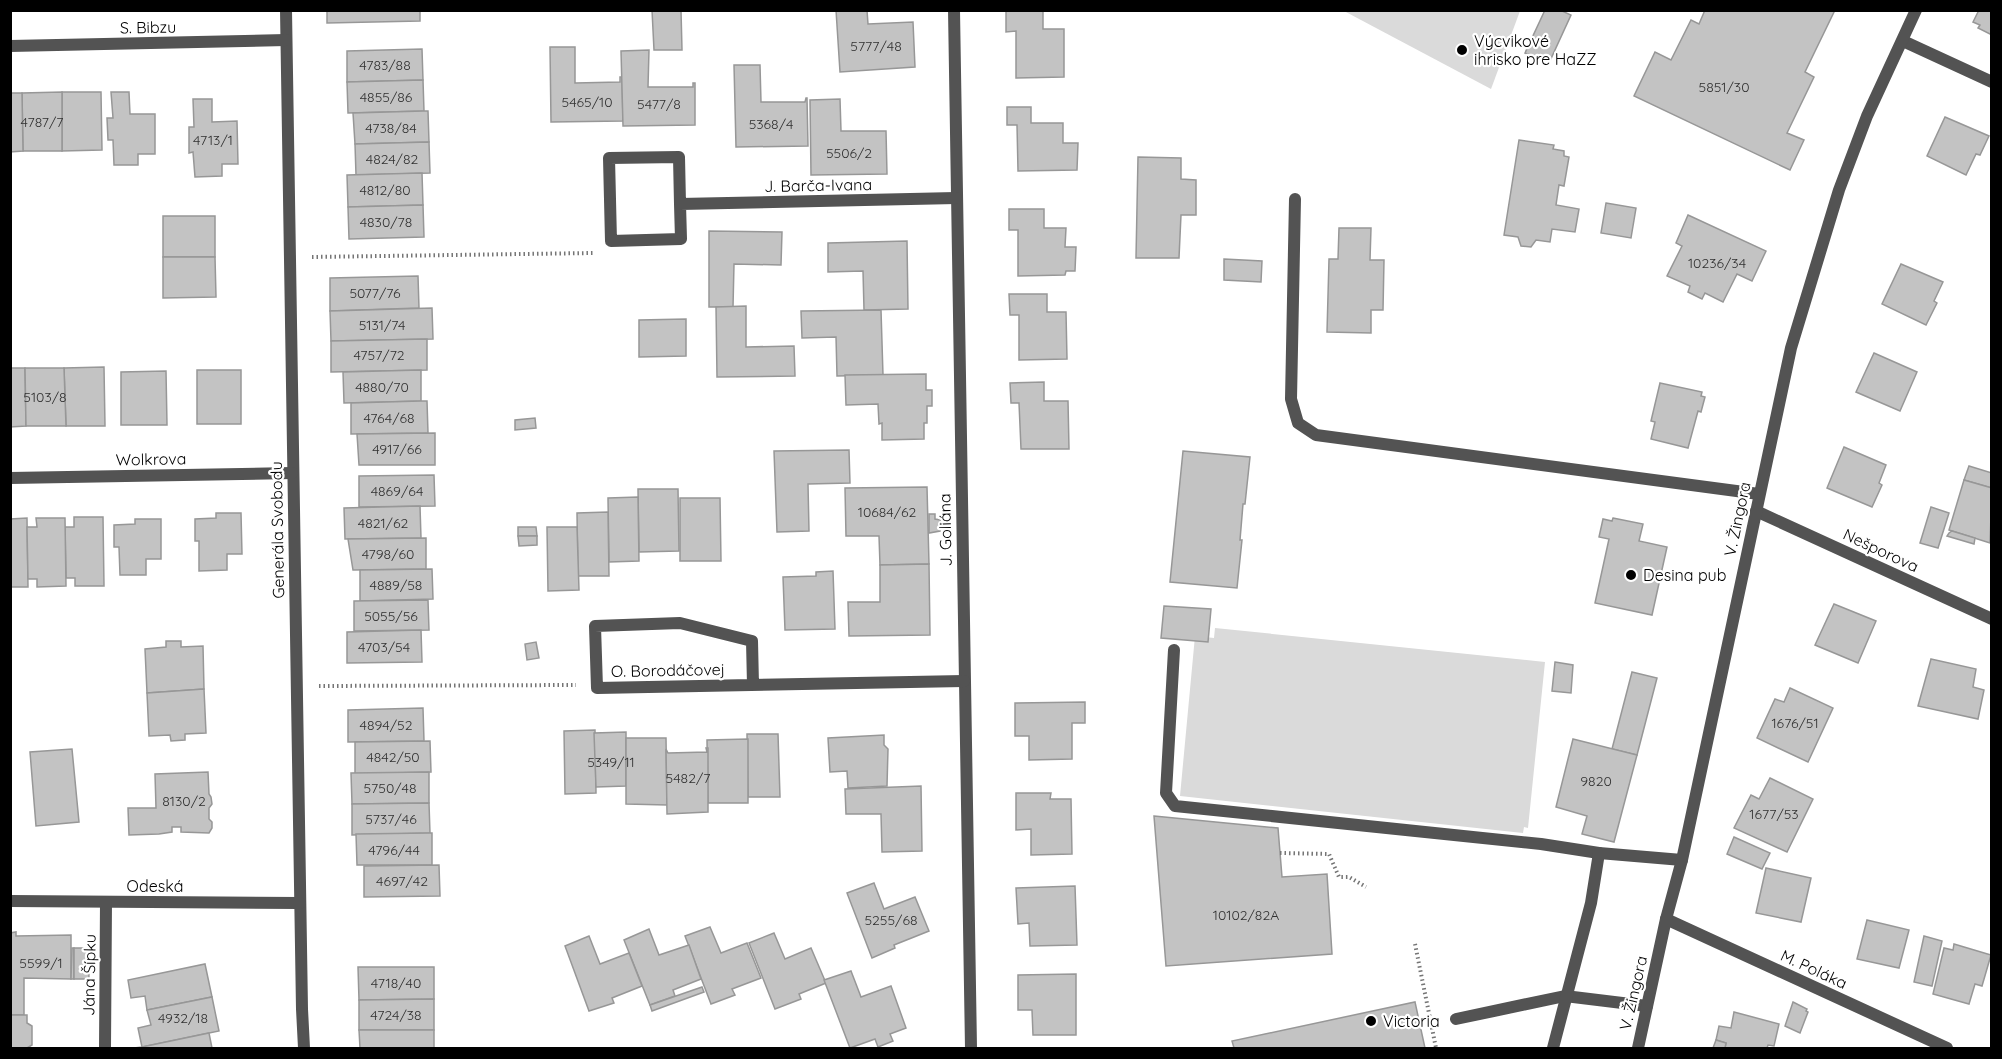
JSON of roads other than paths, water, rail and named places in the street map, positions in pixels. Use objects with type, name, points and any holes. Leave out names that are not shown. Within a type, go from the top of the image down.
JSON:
[{"type":"street","name":"Generála Svobodu","points":[[286,10],[292,474],[304,1048]]},
{"type":"street","name":"J. Goliána","points":[[954,10],[970,1048]]},
{"type":"street","name":"V. Žingora","points":[[1638,1048],[1666,919],[1682,860],[1791,348],[1839,190],[1867,116],[1916,10]]},
{"type":"street","name":"S. Bibzu","points":[[10,46],[286,40]]},
{"type":"street","points":[[1903,41],[1992,82]]},
{"type":"street","points":[[679,157],[680,204],[681,239],[611,241],[609,158],[679,157]]},
{"type":"street","name":"J. Barča-Ivana","points":[[680,204],[956,198]]},
{"type":"street","points":[[1295,198],[1291,399],[1298,423],[1316,435],[1759,494]]},
{"type":"street","name":"Wolkrova","points":[[10,478],[292,474]]},
{"type":"street","name":"Nešporova","points":[[1756,511],[1992,619]]},
{"type":"street","name":"O. Borodáčovej","points":[[753,685],[752,641],[680,623],[595,626],[597,688],[964,681]]},
{"type":"street","points":[[1174,650],[1166,793],[1175,806],[1541,844],[1599,853],[1682,860]]},
{"type":"street","points":[[1553,1048],[1591,903],[1599,853]]},
{"type":"street","name":"Odeská","points":[[10,901],[300,903]]},
{"type":"street","name":"Jána Šípku","points":[[105,1048],[106,902]]},
{"type":"street","name":"M. Poláka","points":[[1666,919],[1947,1048]]},
{"type":"street","points":[[1456,1018],[1565,996],[1647,1006]]},
{"type":"place","name":"Výcvikové ihrisko pre HaZZ","points":[[1462,50]]},
{"type":"place","name":"Desina pub","points":[[1631,575]]},
{"type":"place","name":"Victoria","points":[[1371,1021]]}]
